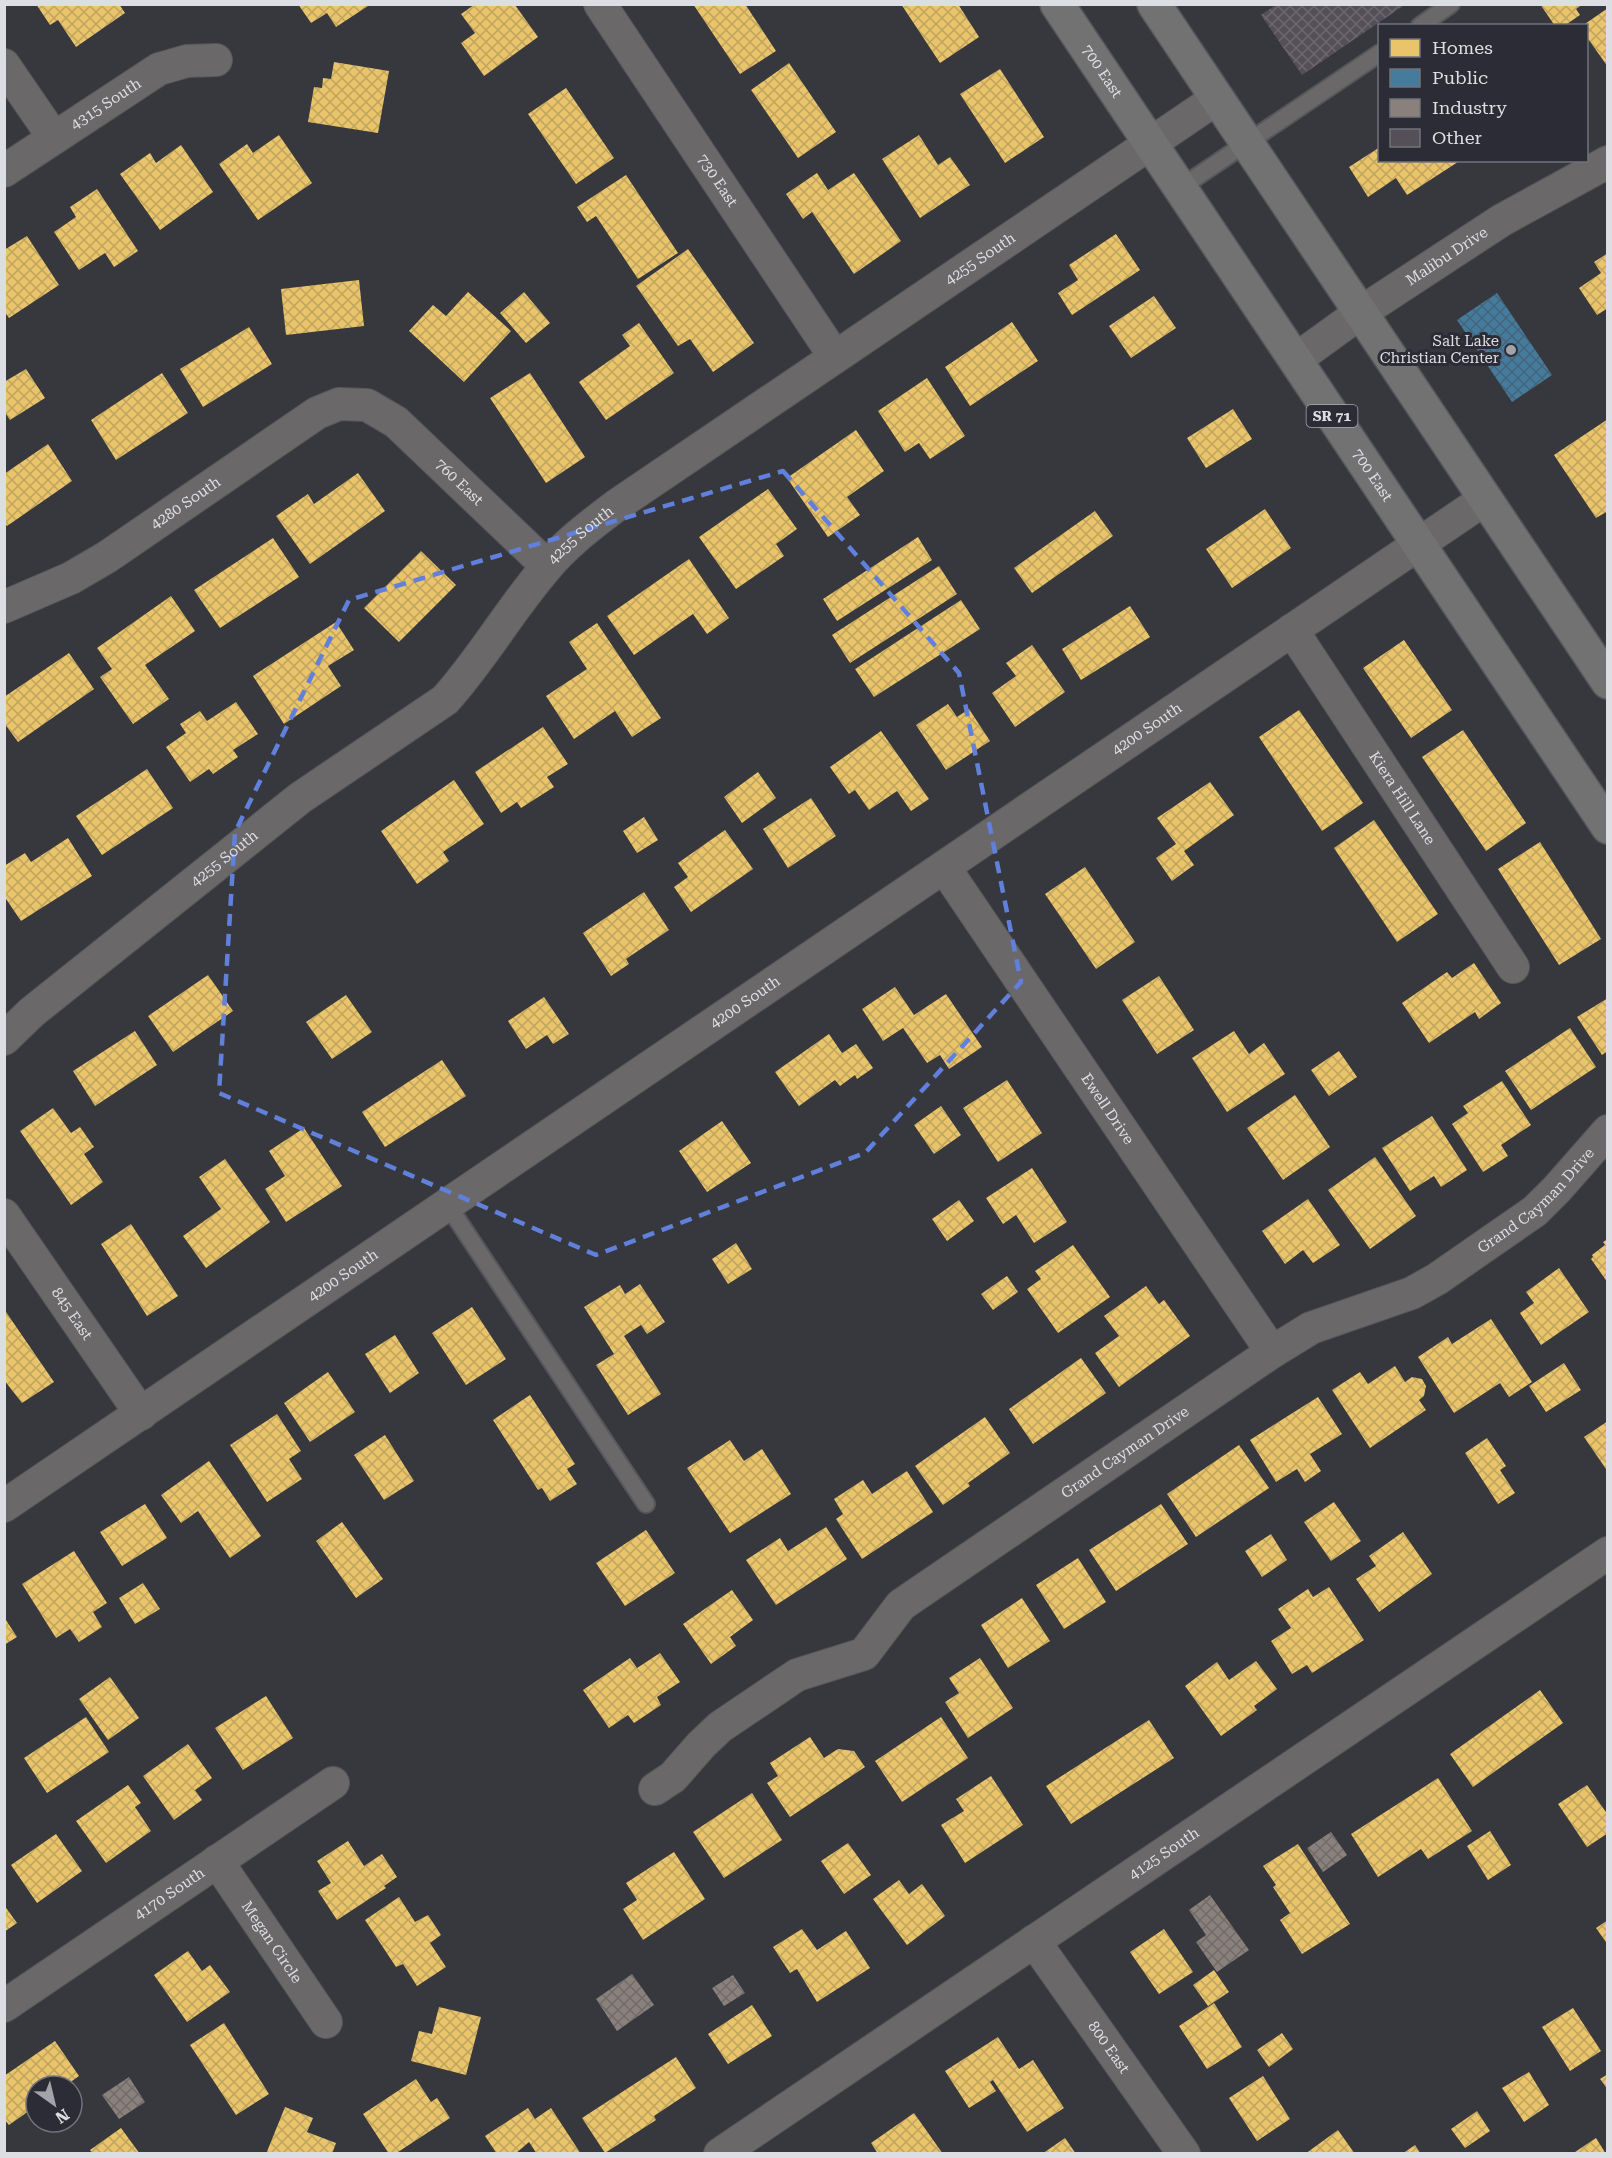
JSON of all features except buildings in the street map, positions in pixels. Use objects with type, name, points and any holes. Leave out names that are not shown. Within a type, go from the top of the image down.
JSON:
[{"type":"main road","name":"700 East","points":[[1057,4],[1608,827]]},
{"type":"main road","points":[[1154,4],[1608,682]]},
{"type":"street","name":"730 East","points":[[600,4],[835,357]]},
{"type":"street","name":"4315 South","points":[[4,171],[159,69],[187,61],[216,60]]},
{"type":"street","points":[[4,65],[54,138]]},
{"type":"street","name":"4255 South","points":[[4,1039],[32,1012],[300,798],[445,700],[464,679],[517,603],[547,566],[578,535],[617,505],[1216,99]]},
{"type":"street","name":"Malibu Drive","points":[[1295,360],[1360,313],[1502,220],[1608,162]]},
{"type":"street","name":"4280 South","points":[[4,607],[71,579],[107,557],[317,413],[339,404],[367,405]]},
{"type":"street","name":"760 East","points":[[367,405],[396,422],[547,566]]},
{"type":"street","name":"4200 South","points":[[4,1506],[1485,499]]},
{"type":"street","name":"Kiera Hill Lane","points":[[1292,630],[1513,967]]},
{"type":"street","name":"Ewell Drive","points":[[944,867],[1272,1352]]},
{"type":"street","name":"Grand Cayman Drive","points":[[655,1789],[673,1777],[700,1745],[720,1727],[797,1675],[864,1654],[901,1605],[1272,1352],[1311,1328],[1412,1293],[1437,1279],[1535,1211],[1608,1131]]},
{"type":"street","name":"845 East","points":[[4,1215],[141,1414]]},
{"type":"street","name":"4125 South","points":[[720,2154],[1608,1553]]},
{"type":"street","name":"4170 South","points":[[4,2006],[333,1783]]},
{"type":"street","name":"Megan Circle","points":[[217,1861],[326,2022]]},
{"type":"street","name":"800 East","points":[[1034,1941],[1184,2154]]},
{"type":"lane","points":[[1423,24],[1451,4]]},
{"type":"lane","points":[[1180,188],[1378,54]]},
{"type":"lane","points":[[447,1204],[646,1504]]},
{"type":"highlighted area","points":[[783,471],[959,673],[1021,982],[865,1153],[596,1255],[219,1093],[235,832],[349,600]]},
{"type":"place","name":"Salt Lake Christian Center","points":[[1511,350]]}]
